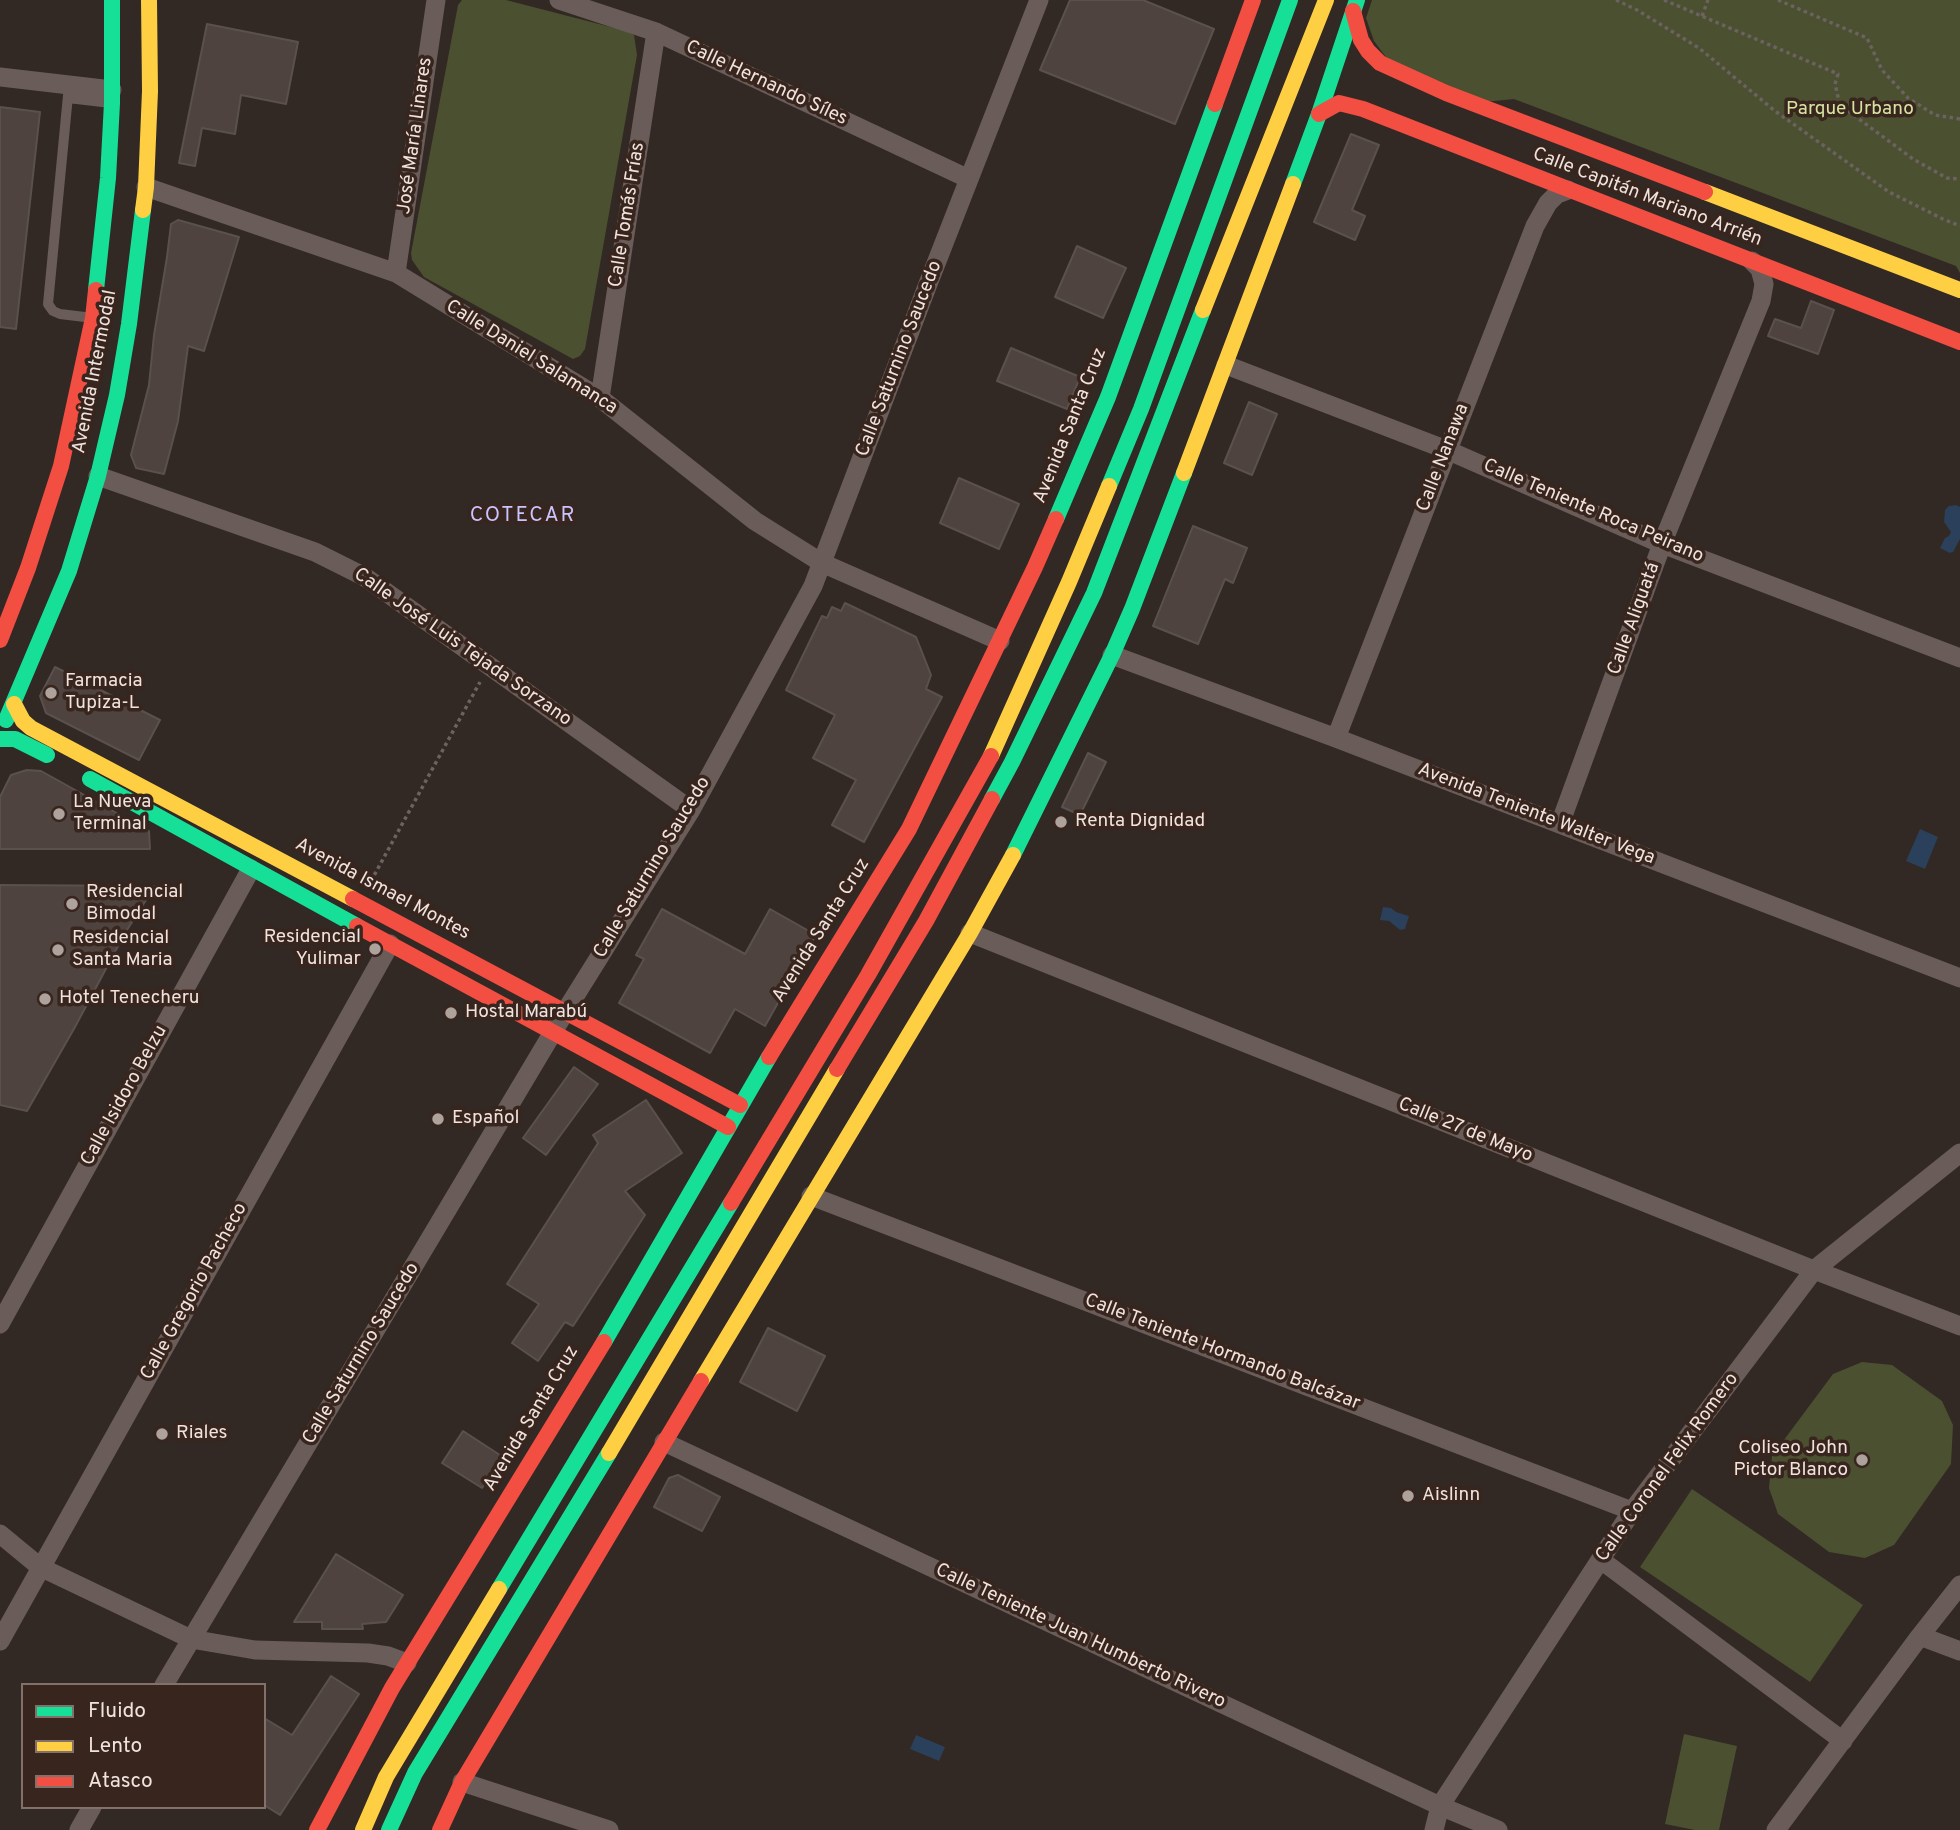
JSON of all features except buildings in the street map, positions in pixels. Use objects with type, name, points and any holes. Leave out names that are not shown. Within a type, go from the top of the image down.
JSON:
[{"type":"main road","name":"Avenida Intermodal","points":[[0,737],[69,571],[98,476],[117,395],[111,321],[108,178],[112,97],[112,0]]},
{"type":"main road","name":"Avenida Intermodal","points":[[0,638],[28,568],[111,321],[146,187],[149,0]]},
{"type":"main road","name":"Avenida Santa Cruz","points":[[317,1830],[392,1688],[566,1406],[740,1105],[909,829],[1040,555],[1108,397],[1253,0]]},
{"type":"main road","points":[[363,1830],[386,1777],[861,987],[994,751],[1131,434],[1290,0]]},
{"type":"main road","points":[[389,1830],[415,1773],[926,921],[1012,762],[1094,593],[1154,433],[1326,0]]},
{"type":"main road","points":[[440,1830],[462,1782],[970,933],[1028,827],[1132,609],[1319,114],[1355,5]]},
{"type":"main road","name":"Calle Capitán Mariano Arrién","points":[[1355,5],[1361,40],[1368,51],[1380,63],[1444,98],[1960,290]]},
{"type":"main road","name":"Calle Capitán Mariano Arrién","points":[[1319,114],[1339,103],[1432,130],[1568,190],[1960,342]]},
{"type":"main road","points":[[1108,397],[1187,286]]},
{"type":"main road","points":[[1199,391],[1226,365]]},
{"type":"main road","points":[[1154,433],[1181,408]]},
{"type":"main road","name":"Avenida Ismael Montes","points":[[14,704],[23,722],[31,728],[740,1105]]},
{"type":"main road","points":[[0,737],[25,742],[251,869],[728,1126]]},
{"type":"street","name":"José María Linares","points":[[396,273],[436,0]]},
{"type":"street","name":"Calle Hernando Síles","points":[[559,0],[656,32],[969,179]]},
{"type":"street","name":"Calle Saturnino Saucedo","points":[[165,1683],[565,1012],[691,810],[813,586],[1039,0]]},
{"type":"street","name":"Calle Tomás Frías","points":[[600,398],[656,32]]},
{"type":"street","points":[[0,77],[112,97]]},
{"type":"street","name":"Calle Daniel Salamanca","points":[[146,187],[396,273],[600,398],[755,521],[822,563],[1000,641]]},
{"type":"street","name":"Calle Nanawa","points":[[1336,738],[1541,213],[1557,194],[1568,190]]},
{"type":"street","name":"Calle Aliguatá","points":[[1560,824],[1662,544],[1761,301],[1764,284],[1760,269],[1752,261]]},
{"type":"street","name":"Calle Teniente Roca Peirano","points":[[1226,365],[1447,450],[1662,544],[1960,658]]},
{"type":"street","name":"Calle José Luis Tejada Sorzano","points":[[98,476],[315,552],[365,577],[691,810]]},
{"type":"street","name":"Avenida Teniente Walter Vega","points":[[1112,655],[1336,738],[1960,978]]},
{"type":"street","name":"Calle Isidoro Belzu","points":[[0,1324],[251,869]]},
{"type":"street","name":"Calle 27 de Mayo","points":[[970,933],[1960,1326]]},
{"type":"street","name":"Calle Gregorio Pacheco","points":[[0,1641],[390,944]]},
{"type":"street","name":"Calle Coronel Felix Romero","points":[[1434,1830],[1440,1806],[1632,1511],[1814,1270],[1960,1153]]},
{"type":"street","name":"Calle Teniente Hormando Balcázar","points":[[811,1196],[1632,1511]]},
{"type":"street","name":"Calle Teniente Juan Humberto Rivero","points":[[664,1442],[1440,1806],[1498,1830]]},
{"type":"street","points":[[0,1534],[40,1567],[191,1639],[255,1650],[368,1653],[407,1663]]},
{"type":"street","points":[[1601,1560],[1843,1741]]},
{"type":"street","points":[[1776,1830],[1960,1585]]},
{"type":"street","points":[[1920,1636],[1960,1651]]},
{"type":"street","points":[[462,1782],[609,1830]]},
{"type":"street","points":[[79,1830],[91,1809]]},
{"type":"lane","points":[[69,91],[48,304],[52,311],[61,314],[111,321]]},
{"type":"path","points":[[1616,0],[1699,48],[1774,111],[1889,192],[1960,226]]},
{"type":"path","points":[[1664,0],[1838,74],[1835,85],[1840,105],[1913,159],[1947,178],[1960,180]]},
{"type":"path","points":[[1702,16],[1708,0]]},
{"type":"path","points":[[1778,0],[1867,38],[1882,70],[1908,98],[1935,115],[1960,119]]},
{"type":"path","points":[[360,902],[489,665]]},
{"type":"green space","points":[[462,0],[506,0],[634,35],[637,55],[585,349],[580,356],[573,359],[424,277],[412,260],[411,253],[458,5]]},
{"type":"green space","name":"Parque Urbano","points":[[1372,0],[1960,0],[1960,273],[1956,266],[1514,99],[1484,102],[1388,60],[1374,41],[1366,18]]},
{"type":"green space","name":"Coliseo John Pictor Blanco","points":[[1862,1362],[1892,1365],[1942,1401],[1953,1425],[1951,1464],[1894,1545],[1865,1558],[1829,1552],[1778,1514],[1769,1488],[1772,1456],[1833,1374]]},
{"type":"green space","points":[[1692,1489],[1863,1605],[1810,1682],[1640,1567]]},
{"type":"green space","points":[[1684,1734],[1737,1746],[1719,1830],[1695,1830],[1665,1824]]},
{"type":"water","points":[[1956,505],[1960,507],[1960,539],[1950,553],[1940,548],[1951,532],[1944,522],[1945,510]]},
{"type":"water","points":[[1920,829],[1938,837],[1925,869],[1906,861]]},
{"type":"water","points":[[1383,907],[1409,916],[1405,929],[1400,930],[1389,921],[1380,920]]},
{"type":"water","points":[[916,1735],[945,1747],[939,1761],[910,1749]]},
{"type":"traffic: fast","points":[[96,290],[108,178],[112,103],[112,0]]},
{"type":"traffic: fast","points":[[1109,486],[1141,409],[1290,0]]},
{"type":"traffic: fast","points":[[1293,184],[1357,0]]},
{"type":"traffic: fast","points":[[1056,519],[1108,397],[1215,104]]},
{"type":"traffic: fast","points":[[6,720],[69,571],[98,476],[117,395],[143,210]]},
{"type":"traffic: fast","points":[[992,799],[1094,593],[1203,310]]},
{"type":"traffic: fast","points":[[1013,855],[1112,655],[1184,473]]},
{"type":"traffic: fast","points":[[0,739],[15,739],[47,755]]},
{"type":"traffic: fast","points":[[90,779],[357,926]]},
{"type":"traffic: fast","points":[[604,1342],[769,1057]]},
{"type":"traffic: fast","points":[[499,1589],[731,1203]]},
{"type":"traffic: fast","points":[[389,1830],[415,1773],[609,1453]]},
{"type":"traffic: slow","points":[[143,210],[150,91],[149,0]]},
{"type":"traffic: slow","points":[[1203,310],[1326,0]]},
{"type":"traffic: slow","points":[[1184,473],[1293,184]]},
{"type":"traffic: slow","points":[[1705,192],[1960,290]]},
{"type":"traffic: slow","points":[[991,756],[1109,486]]},
{"type":"traffic: slow","points":[[14,704],[23,721],[31,728],[353,899]]},
{"type":"traffic: slow","points":[[701,1381],[970,933],[1013,855]]},
{"type":"traffic: slow","points":[[609,1453],[837,1069]]},
{"type":"traffic: slow","points":[[363,1830],[386,1777],[499,1589]]},
{"type":"traffic: jam","points":[[1215,104],[1253,0]]},
{"type":"traffic: jam","points":[[1353,11],[1361,40],[1380,63],[1446,93],[1705,192]]},
{"type":"traffic: jam","points":[[1319,114],[1339,103],[1363,109],[1960,342]]},
{"type":"traffic: jam","points":[[0,640],[28,568],[61,466],[93,318],[96,290]]},
{"type":"traffic: jam","points":[[769,1057],[909,829],[1056,519]]},
{"type":"traffic: jam","points":[[731,1203],[868,975],[991,756]]},
{"type":"traffic: jam","points":[[837,1069],[926,921],[992,799]]},
{"type":"traffic: jam","points":[[353,899],[740,1105]]},
{"type":"traffic: jam","points":[[357,926],[728,1127]]},
{"type":"traffic: jam","points":[[317,1830],[392,1688],[604,1342]]},
{"type":"traffic: jam","points":[[440,1830],[462,1782],[701,1381]]},
{"type":"place","name":"Farmacia Tupiza-L","points":[[51,693]]},
{"type":"place","name":"La Nueva Terminal","points":[[59,814]]},
{"type":"place","name":"Renta Dignidad","points":[[1061,822]]},
{"type":"place","name":"Residencial Bimodal","points":[[72,904]]},
{"type":"place","name":"Residencial Yulimar","points":[[375,949]]},
{"type":"place","name":"Residencial Santa Maria","points":[[58,950]]},
{"type":"place","name":"Hotel Tenecheru","points":[[45,999]]},
{"type":"place","name":"Hostal Marabú","points":[[451,1013]]},
{"type":"place","name":"Español","points":[[438,1119]]},
{"type":"place","name":"Riales","points":[[162,1434]]},
{"type":"place","name":"Coliseo John Pictor Blanco","points":[[1862,1460]]},
{"type":"place","name":"Aislinn","points":[[1408,1496]]},
{"type":"district","name":"COTECAR","points":[[523,517]]}]
